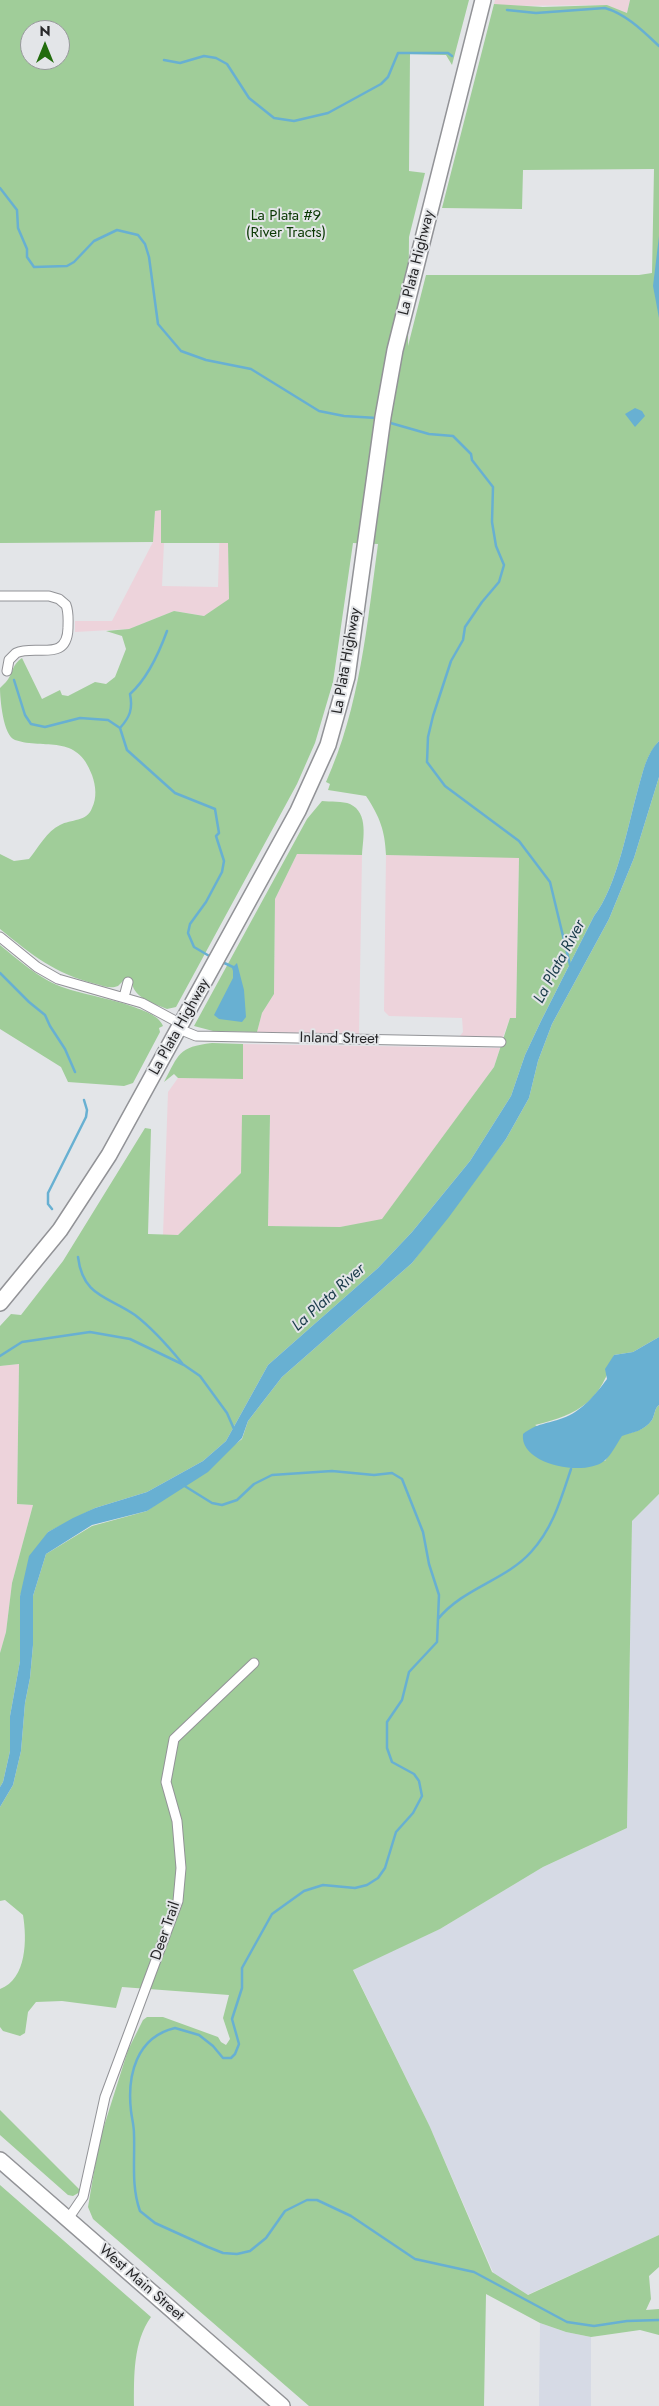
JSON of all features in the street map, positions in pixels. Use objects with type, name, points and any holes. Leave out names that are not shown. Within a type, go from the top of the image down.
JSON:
[{"type":"highway","name":"La Plata Highway","points":[[0,1303],[40,1256],[79,1203],[109,1155],[309,789],[337,721],[347,677],[383,417],[395,350],[483,0]]},
{"type":"highway","name":"West Main Street","points":[[0,2160],[282,2406]]},
{"type":"street","points":[[0,596],[54,597],[62,601],[68,611],[68,636],[63,645],[54,650],[16,653],[9,660],[7,671]]},
{"type":"street","name":"Inland Street","points":[[0,937],[37,966],[58,979],[142,1003],[196,1036],[501,1042]]},
{"type":"street","points":[[124,997],[128,982]]},
{"type":"street","name":"Deer Trail","points":[[68,2219],[83,2197],[105,2097],[178,1901],[181,1868],[177,1821],[166,1782],[174,1739],[254,1663]]},
{"type":"shaded area","points":[[495,0],[630,0],[627,13],[607,5],[498,6],[494,4]]},
{"type":"shaded area","points":[[155,510],[228,511],[229,600],[204,616],[174,611],[129,629],[75,632],[75,621],[112,621],[153,542]],"holes":[[[220,519],[218,587],[162,586],[165,521]]]},
{"type":"shaded area","points":[[297,854],[362,855],[359,1034],[257,1032],[262,1013],[274,994],[275,899]]},
{"type":"shaded area","points":[[386,855],[519,857],[516,1019],[510,1018],[503,1037],[460,1036],[463,1032],[462,1018],[389,1016],[384,1011]]},
{"type":"shaded area","points":[[243,1044],[500,1048],[494,1067],[382,1220],[340,1227],[268,1226],[270,1115],[243,1115],[241,1173],[178,1235],[163,1235],[168,1092],[178,1078],[243,1079]]},
{"type":"shaded area","points":[[19,1364],[17,1504],[33,1505],[12,1583],[6,1632],[0,1653],[0,1366]]},
{"type":"shaded area","points":[[659,1494],[659,2235],[507,2304],[430,2127],[353,1969],[440,1929],[543,1867],[627,1828],[632,1520]]},
{"type":"shaded area","points":[[540,2323],[566,2332],[591,2337],[591,2406],[539,2406]]},
{"type":"green space","name":"La Plata #9 (River Tracts)","points":[[0,0],[469,0],[452,65],[446,55],[410,54],[409,171],[425,173],[409,237],[408,346],[426,275],[639,275],[652,273],[654,169],[523,170],[522,209],[442,208],[494,4],[543,7],[607,5],[627,13],[630,0],[659,0],[659,741],[651,752],[643,770],[615,873],[602,904],[594,916],[525,1055],[511,1096],[470,1161],[412,1232],[378,1268],[268,1365],[226,1441],[203,1461],[147,1492],[95,1508],[48,1532],[20,1596],[20,1661],[10,1716],[10,1751],[3,1782],[0,1787],[0,1653],[6,1632],[12,1583],[33,1505],[17,1504],[19,1364],[0,1366],[0,1326],[11,1314],[21,1315],[63,1261],[145,1128],[151,1129],[148,1234],[178,1235],[241,1173],[242,1115],[270,1115],[268,1226],[340,1227],[382,1219],[494,1067],[510,1018],[516,1018],[519,858],[386,855],[381,824],[366,796],[328,790],[330,784],[326,782],[338,754],[347,725],[361,665],[378,544],[353,543],[333,682],[315,743],[297,784],[176,1007],[167,1009],[151,1003],[137,993],[132,983],[123,981],[118,986],[110,987],[68,975],[45,962],[0,929],[0,854],[14,861],[29,859],[47,835],[55,828],[64,823],[83,818],[90,813],[95,800],[92,775],[86,762],[78,753],[69,748],[15,740],[8,732],[3,716],[0,688],[8,679],[16,663],[22,658],[42,699],[60,690],[62,695],[68,696],[95,682],[106,684],[115,677],[126,649],[122,636],[106,631],[129,629],[174,611],[204,616],[229,599],[228,543],[161,543],[161,510],[155,511],[153,542],[0,543]]},
{"type":"green space","points":[[659,777],[659,1337],[633,1352],[614,1355],[602,1384],[586,1403],[564,1416],[535,1425],[605,1461],[622,1435],[645,1427],[652,1420],[659,1405],[659,1494],[632,1521],[627,1828],[543,1867],[440,1929],[353,1970],[430,2127],[492,2272],[528,2295],[659,2235],[659,2267],[649,2276],[651,2299],[646,2310],[659,2309],[659,2335],[640,2330],[591,2337],[566,2332],[540,2323],[486,2294],[484,2406],[309,2406],[93,2219],[88,2207],[99,2142],[128,2050],[143,2020],[147,2017],[163,2017],[218,2037],[226,2045],[230,2039],[223,2018],[229,1995],[122,1987],[116,2008],[62,2001],[36,2002],[28,2012],[25,2033],[20,2036],[3,2031],[0,2027],[0,1989],[16,1977],[25,1946],[23,1915],[5,1900],[0,1901],[0,1807],[13,1785],[21,1751],[33,1645],[33,1596],[46,1554],[92,1526],[147,1511],[242,1439],[248,1421],[282,1377],[412,1263],[506,1139],[529,1098],[538,1061],[552,1024],[609,919],[634,858]]},
{"type":"green space","points":[[322,801],[350,804],[356,808],[362,820],[364,834],[362,855],[297,854],[275,899],[274,994],[262,1013],[257,1032],[213,1031],[194,1026],[307,819]]},
{"type":"green space","points":[[0,945],[33,971],[61,987],[131,1006],[150,1013],[161,1022],[163,1026],[159,1028],[160,1032],[133,1083],[124,1086],[68,1082],[61,1067],[0,1029]]},
{"type":"green space","points":[[212,1043],[243,1044],[243,1079],[178,1078],[174,1074],[164,1082],[181,1054],[192,1047]]},
{"type":"green space","points":[[0,2110],[80,2192],[73,2196],[68,2195],[0,2135]]},
{"type":"green space","points":[[0,2185],[151,2317],[145,2327],[138,2348],[134,2406],[0,2406]]},
{"type":"water","points":[[659,236],[659,318],[653,286]]},
{"type":"water","points":[[635,408],[642,411],[645,416],[635,427],[625,414]]},
{"type":"water","points":[[659,741],[659,777],[634,858],[609,919],[552,1024],[538,1061],[529,1098],[506,1139],[449,1217],[412,1263],[282,1377],[248,1421],[242,1438],[208,1472],[147,1511],[92,1525],[46,1554],[33,1596],[33,1645],[21,1751],[13,1785],[0,1807],[0,1787],[3,1782],[10,1751],[10,1716],[20,1661],[20,1596],[29,1556],[48,1532],[95,1508],[147,1492],[203,1461],[226,1441],[268,1365],[378,1268],[412,1232],[470,1161],[511,1096],[525,1055],[541,1021],[609,889],[621,855],[646,764],[651,752]]},
{"type":"water","points":[[237,963],[244,990],[246,1017],[242,1022],[219,1019],[214,1015],[233,978],[233,967]]},
{"type":"water","points":[[659,1337],[659,1405],[652,1420],[646,1427],[622,1436],[607,1459],[595,1466],[569,1468],[555,1465],[531,1454],[525,1445],[523,1434],[528,1430],[570,1415],[582,1407],[607,1379],[605,1369],[614,1355],[633,1352]]},
{"type":"waterway","points":[[507,10],[536,13],[605,8],[620,14],[659,46]]},
{"type":"waterway","points":[[164,60],[180,63],[204,56],[216,58],[227,64],[249,98],[274,118],[294,121],[328,113],[381,84],[388,77],[398,53],[448,53],[452,56]]},
{"type":"waterway","points":[[0,188],[17,210],[18,228],[27,249],[27,257],[34,267],[67,266],[74,262],[94,241],[117,230],[138,235],[145,244],[149,257],[158,324],[181,351],[206,360],[251,369],[319,411],[344,416],[377,418]]},
{"type":"waterway","name":"La Plata River","points":[[387,422],[429,434],[453,436],[471,454],[472,460],[493,487],[492,522],[496,546],[504,565],[499,582],[482,602],[465,627],[463,640],[451,661],[428,737],[427,762],[445,786],[519,841],[550,882],[570,965]]},
{"type":"waterway","points":[[120,728],[130,712],[130,694],[148,673],[167,631]]},
{"type":"waterway","points":[[14,680],[25,715],[31,724],[45,727],[80,718],[108,720],[120,728],[127,750],[175,793],[215,809],[219,833],[216,836],[224,861],[222,872],[206,902],[190,924],[188,933],[194,947],[211,957]]},
{"type":"waterway","points":[[220,961],[233,967],[234,970]]},
{"type":"waterway","points":[[0,973],[45,1015],[65,1049],[75,1072]]},
{"type":"waterway","points":[[52,1209],[48,1204],[48,1193],[86,1117],[87,1110],[84,1100]]},
{"type":"waterway","points":[[78,1257],[85,1280],[91,1288],[106,1299],[135,1315],[160,1338],[182,1363]]},
{"type":"waterway","points":[[0,1356],[22,1342],[90,1332],[130,1339],[184,1365],[200,1376],[227,1413],[234,1429]]},
{"type":"waterway","points":[[438,1619],[460,1599],[521,1562],[539,1543],[551,1523],[571,1469]]},
{"type":"waterway","points":[[183,1485],[212,1503],[222,1505],[237,1500],[254,1484],[272,1475],[332,1471],[374,1475],[392,1473],[402,1479],[423,1532],[429,1564],[439,1595],[437,1642],[409,1672],[402,1700],[387,1722],[387,1748],[392,1762],[414,1774],[419,1781],[422,1796],[413,1813],[396,1832],[385,1868],[378,1878],[367,1885],[355,1888],[323,1885],[304,1891],[272,1914],[242,1968],[242,1988],[232,2019],[239,2044],[231,2058],[223,2058],[213,2046],[199,2035],[175,2028],[151,2040],[137,2060],[133,2072],[130,2098],[134,2131],[134,2183],[140,2211],[155,2223],[208,2247],[223,2253],[237,2254],[250,2251],[266,2238],[285,2211],[307,2200],[317,2200],[351,2216],[415,2259],[474,2272],[567,2322],[594,2326],[627,2321],[659,2320]]}]
